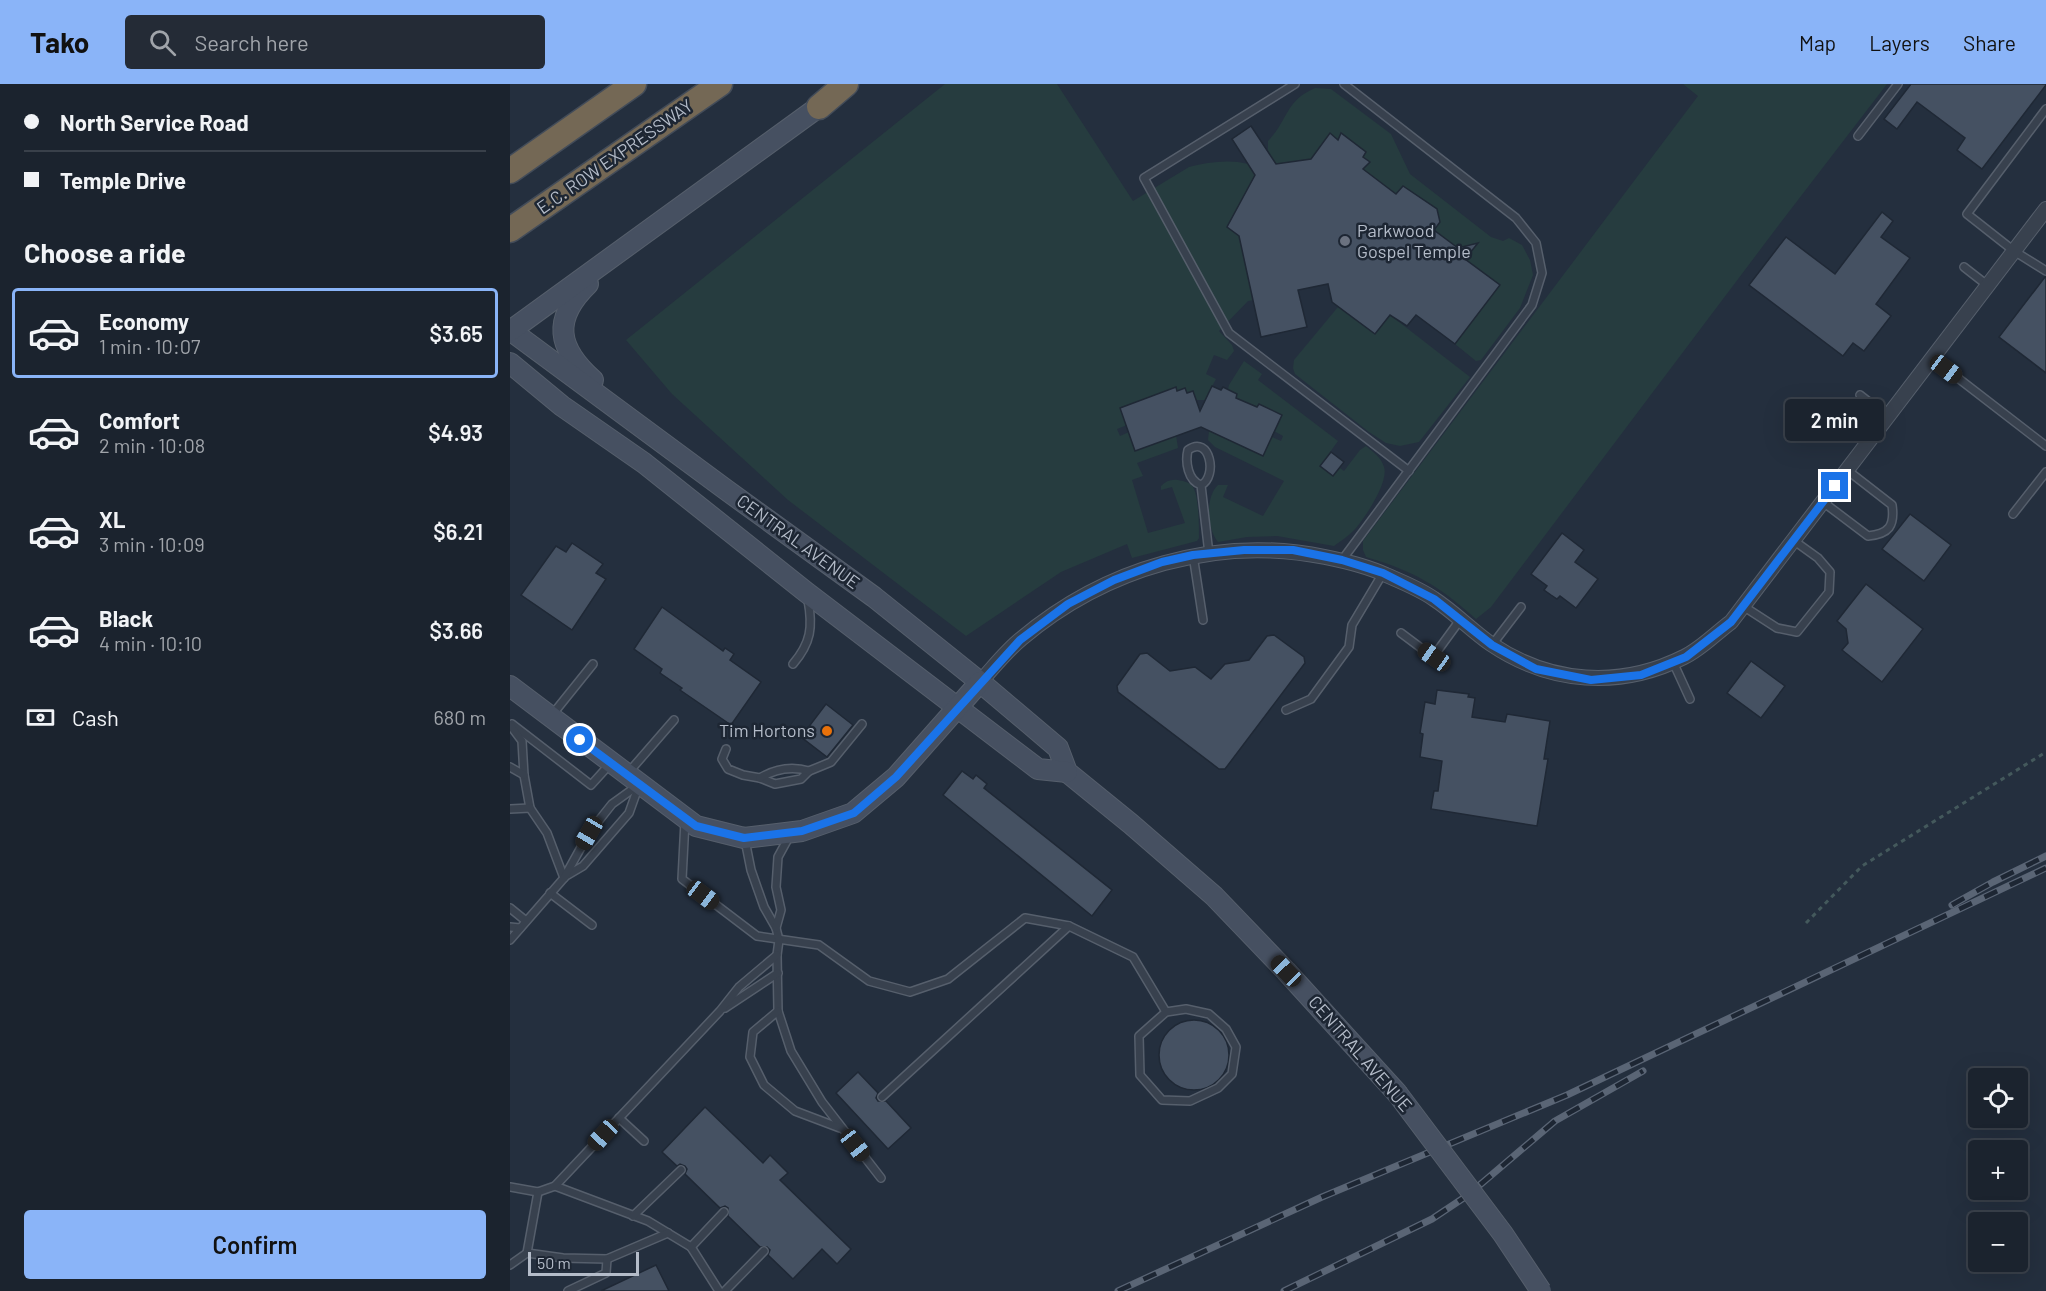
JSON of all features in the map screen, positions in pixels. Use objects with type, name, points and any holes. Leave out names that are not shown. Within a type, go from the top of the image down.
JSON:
[{"type":"highway","points":[[510,171],[634,84]]},
{"type":"highway","name":"E.C. ROW EXPRESSWAY","points":[[510,230],[720,84]]},
{"type":"highway","points":[[819,106],[846,84]]},
{"type":"street","points":[[510,330],[850,84]]},
{"type":"street","points":[[510,686],[685,819],[696,826],[744,838],[802,831],[854,813],[896,777],[1020,640],[1068,604],[1114,580],[1162,562],[1193,555],[1244,550],[1293,550],[1342,560],[1383,573],[1434,599],[1492,645],[1536,669],[1591,680],[1641,675],[1686,657],[1731,622],[2046,209]]},
{"type":"street","points":[[611,406],[608,394],[578,367],[567,350],[562,333],[568,307],[621,251]]},
{"type":"street","name":"CENTRAL AVENUE","points":[[510,330],[874,597],[1058,748],[1067,772],[1214,896],[1397,1093],[1503,1234],[1540,1291]]},
{"type":"street","name":"CENTRAL AVENUE","points":[[510,363],[562,405],[644,463],[806,592],[1038,769],[1067,772]]},
{"type":"lane","points":[[1295,84],[1144,178],[1229,333],[1409,471]]},
{"type":"lane","points":[[1342,560],[1532,305],[1542,273],[1536,243],[1516,218],[1344,84]]},
{"type":"lane","points":[[1858,136],[1898,84]]},
{"type":"lane","points":[[2046,109],[1966,214],[2014,251],[2046,271]]},
{"type":"lane","points":[[1964,267],[1988,285]]},
{"type":"lane","points":[[1932,358],[2046,446]]},
{"type":"lane","points":[[1860,395],[1887,417]]},
{"type":"lane","points":[[1194,445],[1201,446],[1209,457],[1210,476],[1207,482],[1201,485],[1194,483],[1190,477],[1188,450],[1194,445]]},
{"type":"lane","points":[[1822,502],[1868,536],[1881,535],[1890,528],[1894,517],[1892,505],[1847,470]]},
{"type":"lane","points":[[2013,514],[2046,472]]},
{"type":"lane","points":[[1201,485],[1209,554]]},
{"type":"lane","points":[[1743,606],[1777,628],[1797,632],[1829,592],[1830,572],[1818,558],[1793,540]]},
{"type":"lane","points":[[1193,555],[1203,620]]},
{"type":"lane","points":[[1286,710],[1311,699],[1349,647],[1352,624],[1383,573]]},
{"type":"lane","points":[[793,664],[801,655],[811,632],[811,615],[806,592]]},
{"type":"lane","points":[[1492,645],[1521,608]]},
{"type":"lane","points":[[1401,633],[1434,657],[1460,620]]},
{"type":"lane","points":[[1672,662],[1690,699]]},
{"type":"lane","points":[[550,717],[593,664]]},
{"type":"lane","points":[[510,939],[564,878],[589,833],[633,780],[674,720]]},
{"type":"lane","points":[[510,724],[591,785],[611,763]]},
{"type":"lane","points":[[510,724],[522,741],[524,775],[530,808],[547,833],[564,878]]},
{"type":"lane","points":[[726,749],[722,759],[728,769],[742,775],[760,777],[775,784],[801,779],[809,771],[831,762],[862,724]]},
{"type":"lane","points":[[510,767],[524,775]]},
{"type":"lane","points":[[760,777],[771,771],[797,767],[809,771]]},
{"type":"lane","points":[[564,878],[584,866],[629,813],[633,780]]},
{"type":"lane","points":[[510,809],[530,808]]},
{"type":"lane","points":[[685,819],[682,879],[757,936],[819,945],[869,981],[910,992],[948,979],[1025,918],[1070,926],[1133,957],[1166,1012]]},
{"type":"lane","points":[[776,928],[781,910],[776,887],[778,857],[791,832]]},
{"type":"lane","points":[[744,838],[751,870],[779,940],[778,1011],[791,1051],[822,1102],[881,1178]]},
{"type":"lane","points":[[550,893],[592,925]]},
{"type":"lane","points":[[510,908],[526,921]]},
{"type":"lane","points":[[882,1097],[1070,926]]},
{"type":"lane","points":[[510,927],[520,927]]},
{"type":"lane","points":[[510,1187],[538,1192],[555,1186],[720,1011],[738,987],[777,955]]},
{"type":"lane","points":[[720,1011],[778,973]]},
{"type":"lane","points":[[1186,1009],[1209,1014],[1226,1029],[1236,1047],[1232,1074],[1218,1088],[1190,1101],[1162,1100],[1140,1076],[1139,1036],[1166,1012],[1186,1009]]},
{"type":"lane","points":[[778,1011],[753,1032],[750,1057],[764,1085],[795,1111],[842,1128]]},
{"type":"lane","points":[[619,1118],[644,1141]]},
{"type":"lane","points":[[633,1216],[681,1170]]},
{"type":"lane","points":[[555,1186],[648,1221],[691,1247],[719,1291]]},
{"type":"lane","points":[[527,1253],[538,1192]]},
{"type":"lane","points":[[691,1247],[724,1212]]},
{"type":"lane","points":[[510,1265],[527,1253],[563,1258],[607,1259],[668,1233]]},
{"type":"lane","points":[[725,1291],[764,1251]]},
{"type":"lane","points":[[568,1291],[606,1273],[607,1259]]},
{"type":"path","points":[[1806,923],[1862,866],[2046,752]]},
{"type":"green space","points":[[945,84],[1057,84],[1133,201],[1196,165],[1241,162],[1248,164],[1255,175],[1227,226],[1239,236],[1254,300],[1248,301],[1219,331],[1232,345],[1234,351],[1227,360],[1214,355],[1206,374],[1216,379],[1205,400],[1196,400],[1193,391],[1187,393],[1185,389],[1177,391],[1176,388],[1121,407],[1127,425],[1117,429],[1120,436],[1129,432],[1136,451],[1176,435],[1178,448],[1137,463],[1143,476],[1132,480],[1148,533],[1185,523],[1172,487],[1161,490],[1161,486],[1173,480],[1184,481],[1191,485],[1197,503],[1199,538],[1197,541],[1132,558],[1127,544],[1061,572],[966,636],[788,500],[672,394],[626,340]]},
{"type":"green space","points":[[1683,84],[1887,84],[1491,607],[1476,619],[1450,597],[1425,581],[1398,568],[1366,557],[1363,541],[1698,96]]},
{"type":"green space","points":[[1315,88],[1331,89],[1391,134],[1410,174],[1491,237],[1503,241],[1509,238],[1522,245],[1530,260],[1533,275],[1520,308],[1481,360],[1476,361],[1455,344],[1499,285],[1465,259],[1472,250],[1458,248],[1434,230],[1440,222],[1437,208],[1403,186],[1396,194],[1363,169],[1370,162],[1363,157],[1366,152],[1342,133],[1338,139],[1330,134],[1316,152],[1318,158],[1275,164],[1268,151],[1268,141],[1292,105],[1305,93]]},
{"type":"green space","points":[[1338,307],[1375,334],[1390,315],[1470,377],[1419,442],[1400,446],[1386,443],[1295,374],[1294,360]]},
{"type":"green space","points":[[1244,361],[1262,374],[1258,380],[1338,441],[1320,466],[1333,476],[1340,468],[1344,471],[1360,450],[1366,446],[1383,463],[1385,473],[1383,481],[1371,507],[1354,531],[1334,546],[1277,536],[1247,537],[1218,542],[1214,536],[1209,505],[1218,485],[1228,485],[1223,497],[1263,516],[1284,481],[1215,447],[1208,440],[1209,431],[1224,438],[1226,434],[1239,445],[1263,456],[1272,437],[1281,441],[1283,436],[1274,431],[1282,415],[1259,404],[1257,407],[1236,398],[1237,394],[1228,390]]},
{"type":"building","points":[[1911,84],[2046,85],[1982,169],[1957,150],[1965,138],[1917,102],[1897,129],[1884,119]]},
{"type":"building","name":"Parkwood Gospel Temple","points":[[1251,126],[1276,164],[1311,159],[1330,133],[1338,140],[1341,133],[1366,152],[1363,157],[1370,162],[1363,169],[1396,194],[1403,186],[1437,209],[1440,222],[1434,230],[1458,248],[1478,243],[1465,259],[1500,285],[1455,344],[1416,315],[1407,326],[1390,315],[1375,334],[1332,302],[1328,284],[1298,290],[1307,327],[1261,337],[1239,236],[1227,227],[1255,175],[1232,139]]},
{"type":"building","points":[[1882,212],[1893,221],[1881,237],[1910,258],[1876,304],[1891,316],[1864,351],[1853,343],[1843,356],[1749,285],[1786,237],[1835,274]]},
{"type":"building","points":[[2046,277],[2046,373],[1999,337]]},
{"type":"building","points":[[1212,386],[1221,390],[1223,387],[1237,394],[1236,398],[1257,407],[1259,404],[1282,415],[1263,456],[1201,427],[1135,451],[1120,408],[1176,387],[1177,391],[1185,388],[1187,393],[1193,391],[1200,411]]},
{"type":"building","points":[[1331,452],[1344,462],[1333,476],[1320,466]]},
{"type":"building","points":[[1910,514],[1951,545],[1924,581],[1882,549]]},
{"type":"building","points":[[1562,533],[1584,550],[1575,562],[1598,579],[1576,608],[1560,596],[1557,599],[1544,590],[1547,586],[1531,574]]},
{"type":"building","points":[[572,543],[603,564],[596,573],[606,579],[572,630],[521,595],[556,546],[566,552]]},
{"type":"building","points":[[1866,584],[1923,629],[1882,682],[1842,650],[1848,643],[1846,629],[1837,621]]},
{"type":"building","points":[[662,607],[723,651],[725,648],[734,654],[730,660],[761,682],[731,725],[680,690],[682,688],[660,673],[662,669],[634,649]]},
{"type":"building","points":[[1274,635],[1304,657],[1305,663],[1225,769],[1219,769],[1118,692],[1117,686],[1140,654],[1147,653],[1170,671],[1195,667],[1211,679],[1225,664],[1249,660],[1267,636]]},
{"type":"building","points":[[1751,661],[1785,686],[1761,718],[1727,693]]},
{"type":"building","points":[[1437,690],[1469,694],[1468,697],[1475,698],[1472,717],[1505,722],[1507,714],[1550,721],[1544,759],[1548,759],[1537,826],[1431,809],[1434,791],[1438,791],[1442,761],[1420,757],[1423,734],[1420,733],[1425,702],[1435,704]]},
{"type":"building","name":"Tim Hortons","points":[[826,704],[853,725],[827,757],[801,737]]},
{"type":"building","points":[[962,771],[973,779],[976,775],[987,784],[984,788],[1112,890],[1092,916],[943,795]]},
{"type":"building","points":[[1194,1020],[1213,1026],[1223,1036],[1229,1055],[1223,1074],[1213,1084],[1194,1090],[1175,1084],[1165,1074],[1159,1055],[1165,1036],[1175,1026]]},
{"type":"building","points":[[858,1072],[878,1093],[876,1098],[878,1101],[886,1101],[911,1128],[888,1149],[836,1093]]},
{"type":"building","points":[[705,1107],[763,1163],[770,1155],[788,1173],[780,1180],[851,1249],[837,1264],[822,1249],[793,1279],[768,1255],[770,1250],[767,1247],[760,1247],[728,1216],[728,1208],[725,1206],[720,1208],[685,1174],[687,1169],[685,1166],[680,1164],[677,1166],[662,1152]]},
{"type":"building","points":[[656,1265],[669,1291],[601,1291]]},
{"type":"railway","points":[[1952,905],[2046,856]]},
{"type":"railway","points":[[1118,1291],[1322,1197],[1567,1095],[2046,868]]},
{"type":"railway","points":[[1284,1291],[1432,1219],[1468,1195],[1555,1121],[1643,1071]]},
{"type":"place","name":"Parkwood Gospel Temple","points":[[1345,241]]},
{"type":"place","name":"Tim Hortons","points":[[827,731]]},
{"type":"route","points":[[580,740],[696,826],[744,838],[802,831],[854,813],[896,777],[1020,640],[1068,604],[1114,580],[1162,562],[1193,555],[1244,550],[1293,550],[1342,560],[1383,573],[1434,599],[1492,645],[1536,669],[1591,680],[1641,675],[1686,657],[1731,622],[1835,486]]}]
